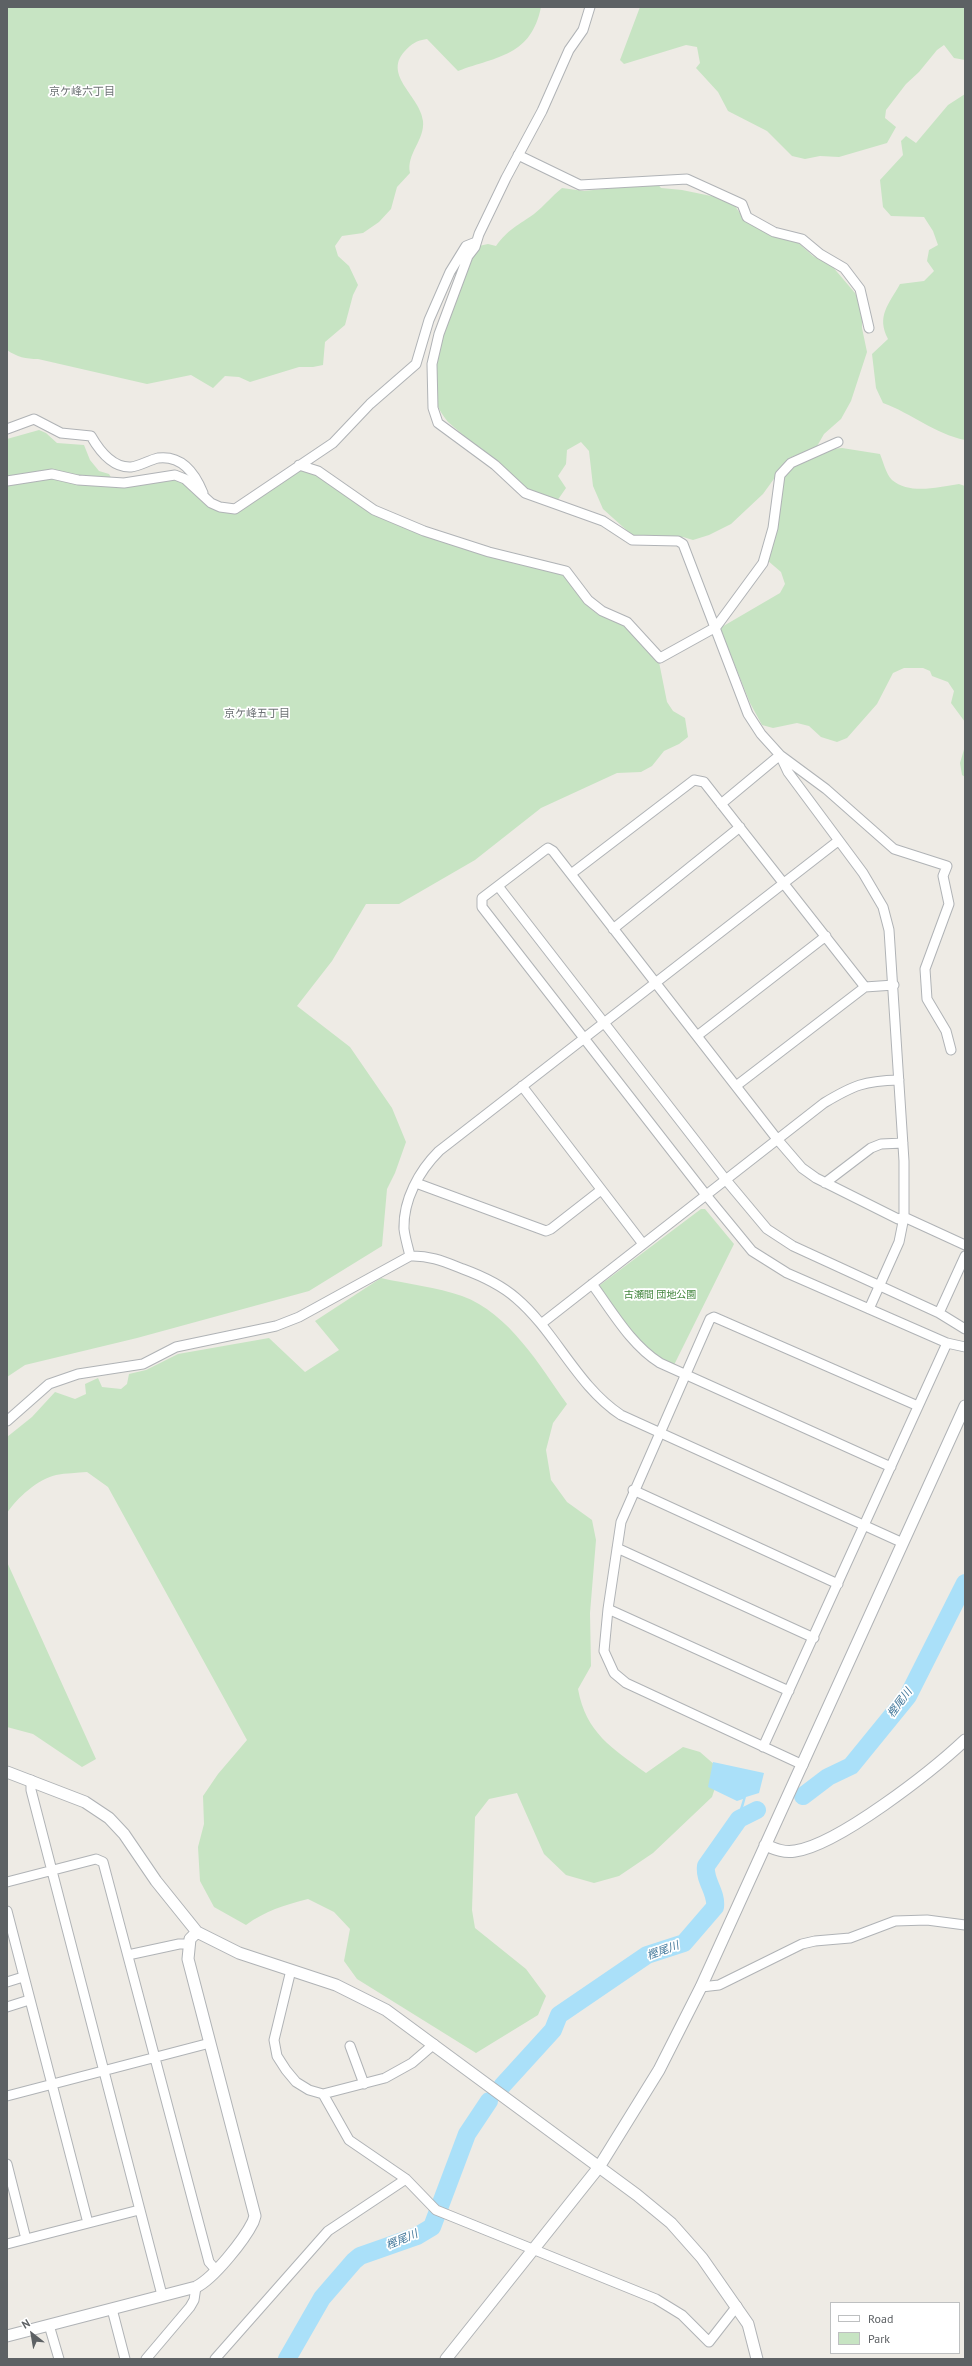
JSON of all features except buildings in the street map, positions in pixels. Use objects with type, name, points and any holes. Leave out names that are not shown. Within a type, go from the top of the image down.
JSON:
[{"type":"street","points":[[590,7],[583,30],[569,50],[542,111],[518,155],[468,256],[439,334],[432,364],[433,408],[438,423],[494,465],[525,493],[603,521],[632,540],[678,541],[683,544],[752,722],[780,755],[826,789],[894,849],[947,866],[943,876],[948,904],[925,969],[927,999],[946,1031],[951,1050]]},
{"type":"street","points":[[518,155],[580,185],[687,179],[735,200],[745,208],[747,217],[774,232],[802,239],[820,254],[844,268],[860,290],[869,328]]},
{"type":"street","points":[[7,481],[52,474],[78,480],[124,483],[176,475],[185,479],[204,496],[220,507],[235,509],[333,443],[370,404],[416,364],[429,320],[450,272],[466,246],[476,242]]},
{"type":"street","points":[[7,429],[34,419],[61,433],[91,436],[99,449],[115,463],[131,467],[158,458],[172,459],[185,465],[195,474],[204,496]]},
{"type":"street","points":[[299,465],[318,471],[374,510],[424,531],[489,552],[566,572],[588,600],[602,611],[627,622],[660,658],[716,627],[763,563],[773,528],[780,475],[791,463],[838,442]]},
{"type":"street","points":[[721,804],[780,755]]},
{"type":"street","points":[[780,755],[788,772],[863,873],[883,907],[889,930],[894,985],[903,1143],[904,1217],[899,1242],[869,1309]]},
{"type":"street","points":[[571,874],[694,780],[704,782],[865,987]]},
{"type":"street","points":[[613,929],[740,828]]},
{"type":"street","points":[[410,1256],[404,1230],[404,1221],[410,1194],[431,1159],[439,1151],[838,841]]},
{"type":"street","points":[[965,1245],[904,1217],[898,1219],[825,1183],[802,1168],[777,1139],[553,851],[548,848],[482,898],[482,907],[744,1243],[761,1257],[787,1273],[947,1343],[965,1347]]},
{"type":"street","points":[[498,886],[759,1222],[778,1238],[939,1313],[965,1329]]},
{"type":"street","points":[[697,1036],[826,936]]},
{"type":"street","points":[[736,1086],[865,987],[894,985]]},
{"type":"street","points":[[541,1324],[824,1103],[850,1087],[872,1081],[899,1080]]},
{"type":"street","points":[[522,1086],[643,1244]]},
{"type":"street","points":[[825,1183],[871,1148],[881,1144],[903,1143]]},
{"type":"street","points":[[416,1183],[548,1231],[601,1190]]},
{"type":"street","points":[[7,1421],[49,1384],[78,1374],[143,1364],[176,1347],[276,1326],[299,1317],[410,1256],[430,1257],[490,1281],[517,1298],[541,1324],[590,1387],[607,1405],[628,1419],[903,1543]]},
{"type":"street","points":[[939,1313],[965,1256]]},
{"type":"street","points":[[592,1284],[646,1353],[684,1375],[891,1467]]},
{"type":"street","points":[[803,1765],[626,1683],[618,1677],[610,1665],[604,1651],[608,1609],[623,1512],[710,1319],[718,1317],[918,1406]]},
{"type":"street","points":[[763,1747],[814,1638],[947,1343]]},
{"type":"street","points":[[446,2359],[599,2167],[659,2070],[701,1987],[965,1406]]},
{"type":"street","points":[[633,1490],[838,1584]]},
{"type":"street","points":[[617,1548],[814,1638]]},
{"type":"street","points":[[608,1609],[789,1691]]},
{"type":"street","points":[[765,1845],[779,1850],[795,1851],[816,1844],[844,1830],[933,1768],[965,1740]]},
{"type":"street","points":[[7,1772],[85,1802],[109,1818],[124,1834],[156,1881],[197,1932],[222,1946],[292,1970],[309,1974],[354,1992],[386,2010],[434,2044],[671,2222],[702,2258],[737,2306],[748,2324],[757,2359]]},
{"type":"street","points":[[31,1780],[31,1790],[162,2295]]},
{"type":"street","points":[[7,1882],[96,1859],[103,1862],[209,2262],[216,2270]]},
{"type":"street","points":[[7,1911],[88,2223]]},
{"type":"street","points":[[701,1987],[719,1985],[802,1944],[815,1941],[850,1938],[895,1921],[927,1920],[965,1925]]},
{"type":"street","points":[[7,2336],[196,2287],[206,2281],[246,2234],[255,2216],[188,1959],[190,1939],[197,1932]]},
{"type":"street","points":[[128,1956],[179,1944],[189,1944]]},
{"type":"street","points":[[292,1970],[274,2040],[277,2056],[296,2082],[309,2090],[323,2094],[384,2078],[412,2063],[434,2044]]},
{"type":"street","points":[[7,1982],[24,1977]]},
{"type":"street","points":[[7,2007],[30,2000]]},
{"type":"street","points":[[7,2096],[210,2043]]},
{"type":"street","points":[[350,2046],[364,2084]]},
{"type":"street","points":[[323,2094],[349,2140],[406,2179],[436,2210],[656,2299],[686,2318],[701,2336],[709,2342],[737,2306]]},
{"type":"street","points":[[7,2164],[26,2239]]},
{"type":"street","points":[[215,2359],[328,2231],[406,2179]]},
{"type":"street","points":[[7,2244],[139,2210]]},
{"type":"street","points":[[146,2359],[190,2307],[194,2300],[196,2287]]},
{"type":"street","points":[[112,2308],[125,2359]]},
{"type":"street","points":[[49,2325],[59,2359]]},
{"type":"green space","points":[[7,7],[541,7],[536,23],[529,36],[521,45],[511,52],[499,57],[458,71],[427,39],[409,46],[399,61],[398,70],[400,78],[421,112],[423,128],[409,166],[410,173],[397,187],[391,209],[379,222],[363,233],[342,236],[335,246],[338,256],[349,266],[358,285],[353,295],[345,325],[325,342],[323,365],[299,367],[250,382],[239,377],[225,376],[213,388],[191,375],[147,384],[38,359],[30,359],[7,350]]},
{"type":"green space","points":[[640,7],[965,7],[965,60],[954,58],[944,45],[937,50],[919,72],[906,84],[886,110],[885,118],[896,127],[887,143],[839,157],[820,156],[805,159],[792,156],[767,131],[728,111],[718,92],[696,68],[700,63],[697,47],[686,45],[624,64],[620,60]]},
{"type":"green space","points":[[965,94],[965,440],[943,433],[883,403],[876,388],[872,354],[888,339],[883,324],[885,310],[900,284],[924,281],[934,271],[927,261],[929,250],[938,245],[933,231],[924,217],[891,216],[883,207],[880,180],[903,155],[901,141],[906,136],[916,143],[948,105]]},
{"type":"green space","points":[[657,183],[661,188],[682,190],[716,197],[735,206],[744,219],[757,228],[774,236],[794,239],[813,256],[832,266],[855,293],[862,307],[862,328],[867,352],[851,401],[841,419],[824,434],[816,448],[789,458],[763,494],[731,524],[709,535],[693,540],[683,537],[633,536],[603,509],[593,486],[589,451],[581,442],[567,450],[566,464],[558,476],[566,488],[557,501],[528,491],[448,422],[439,408],[436,398],[435,383],[437,364],[447,319],[462,276],[479,246],[488,244],[496,246],[509,231],[534,214],[562,188],[584,191]]},
{"type":"green space","points":[[39,430],[46,433],[57,443],[84,445],[90,460],[99,471],[109,474],[116,486],[175,477],[227,512],[298,470],[317,472],[361,506],[467,549],[516,564],[536,566],[562,573],[572,581],[585,604],[596,613],[618,621],[626,626],[659,662],[667,702],[673,711],[685,718],[688,737],[679,744],[664,751],[652,766],[641,772],[617,773],[541,808],[475,860],[399,904],[366,904],[332,961],[297,1006],[350,1047],[392,1108],[406,1142],[395,1173],[387,1189],[382,1246],[309,1291],[137,1338],[25,1365],[7,1377],[7,439]]},
{"type":"green space","points":[[842,448],[880,454],[886,471],[892,480],[899,485],[916,489],[959,484],[965,486],[965,722],[951,703],[954,691],[948,682],[932,676],[930,671],[923,668],[904,668],[893,673],[877,704],[847,738],[837,742],[821,737],[809,726],[797,723],[773,728],[762,725],[750,703],[720,628],[780,593],[785,584],[781,572],[767,560],[784,473],[795,464],[811,456]]},
{"type":"green space","points":[[965,746],[965,777],[962,775],[960,763]]},
{"type":"green space","name":"古瀬間 団地公園","points":[[701,1209],[705,1209],[734,1244],[674,1365],[662,1359],[641,1342],[599,1289],[600,1285]]},
{"type":"green space","points":[[381,1278],[442,1290],[462,1296],[479,1304],[509,1328],[522,1342],[567,1404],[553,1423],[546,1450],[551,1480],[567,1502],[592,1520],[596,1540],[590,1613],[591,1666],[578,1689],[587,1717],[602,1738],[622,1756],[646,1773],[683,1747],[700,1752],[716,1766],[718,1779],[712,1797],[653,1853],[619,1876],[594,1883],[566,1875],[544,1854],[517,1793],[489,1799],[475,1817],[472,1910],[475,1928],[526,1969],[546,1996],[538,2015],[476,2053],[357,1979],[344,1961],[350,1929],[334,1912],[308,1899],[275,1909],[246,1925],[214,1907],[200,1881],[198,1847],[204,1824],[203,1796],[218,1774],[247,1740],[108,1487],[87,1472],[56,1475],[49,1477],[28,1490],[16,1501],[7,1513],[7,1437],[32,1417],[55,1392],[75,1399],[86,1394],[85,1384],[98,1378],[102,1387],[121,1389],[127,1384],[129,1374],[146,1370],[178,1354],[269,1338],[305,1372],[339,1350],[315,1321]]},
{"type":"green space","points":[[7,1562],[96,1759],[82,1767],[33,1734],[7,1727]]},
{"type":"water","points":[[713,1762],[764,1773],[759,1793],[746,1797],[741,1815],[738,1815],[743,1799],[737,1801],[708,1787]]},
{"type":"waterway","name":"樫尾川","points":[[803,1796],[828,1777],[851,1766],[908,1696],[965,1583]]},
{"type":"waterway","name":"樫尾川","points":[[502,2086],[553,2030],[559,2015],[647,1955],[684,1943],[715,1907],[714,1896],[707,1877],[706,1866],[739,1819],[757,1810]]},
{"type":"waterway","name":"樫尾川","points":[[287,2359],[322,2298],[354,2261],[360,2256],[417,2236],[432,2227],[467,2134],[489,2101]]},
{"type":"district","name":"京ケ峰六丁目","points":[[82,92]]},
{"type":"district","name":"京ケ峰五丁目","points":[[257,714]]}]
